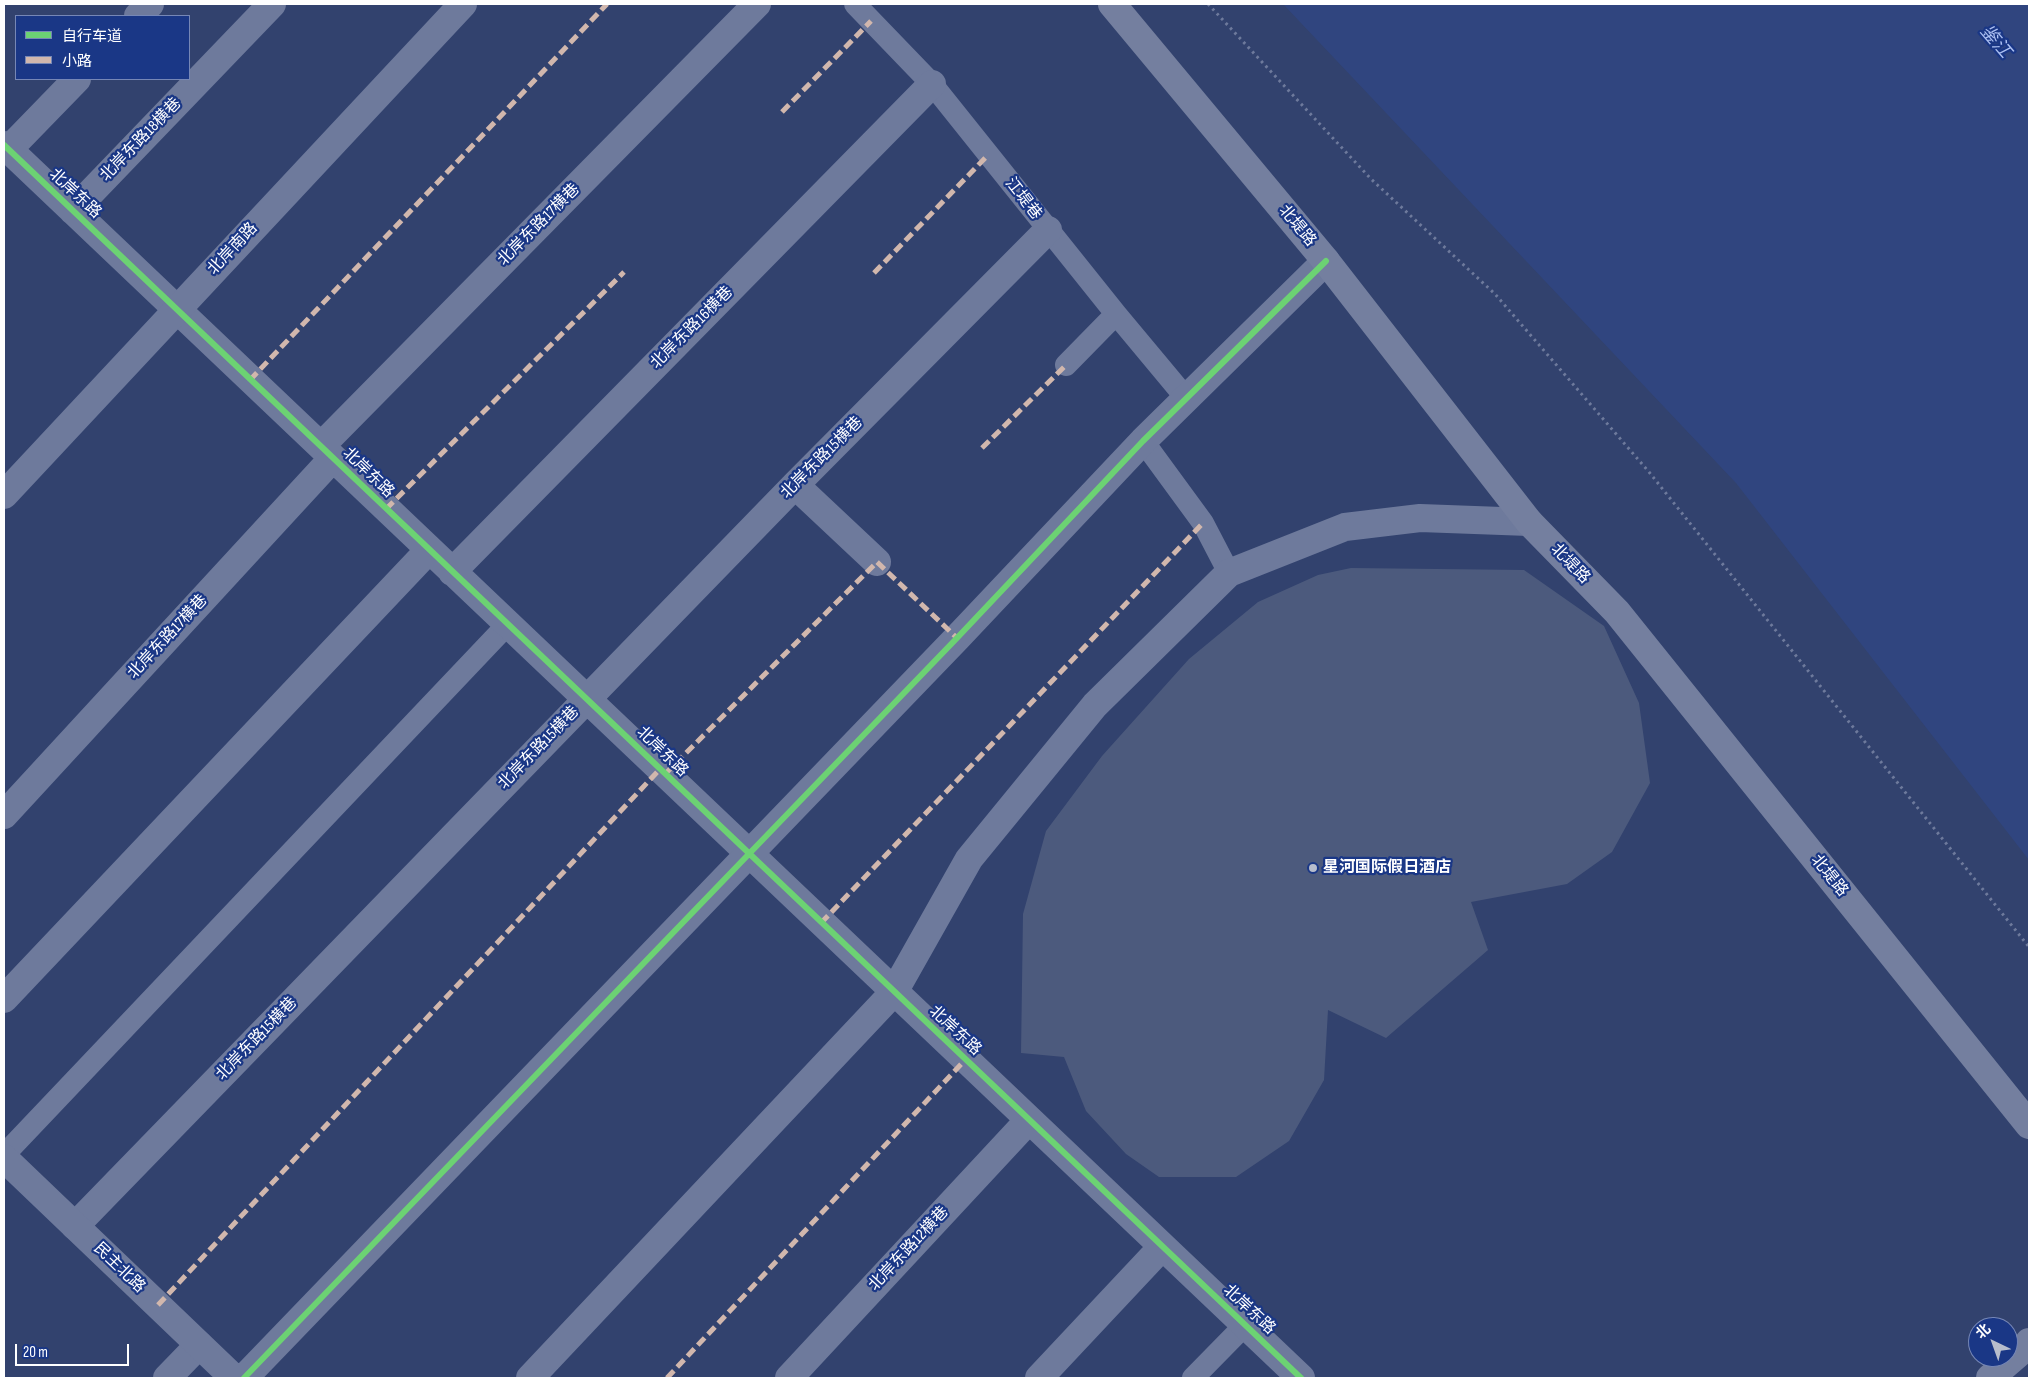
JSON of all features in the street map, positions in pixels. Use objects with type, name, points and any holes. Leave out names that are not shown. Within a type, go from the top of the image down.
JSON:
[{"type":"main road","name":"北堤路","points":[[1112,4],[1326,261],[1529,522],[1617,612],[2029,1125]]},
{"type":"main road","points":[[1990,1378],[2029,1342]]},
{"type":"street","points":[[139,15],[150,4]]},
{"type":"street","name":"北岸东路18横巷","points":[[73,211],[272,4]]},
{"type":"street","name":"北岸南路","points":[[4,495],[463,4]]},
{"type":"street","name":"北岸东路17横巷","points":[[4,815],[327,452],[757,4]]},
{"type":"street","points":[[6,147],[76,80]]},
{"type":"street","name":"北岸东路16横巷","points":[[452,572],[932,84]]},
{"type":"street","name":"北岸东路","points":[[6,147],[1301,1378]]},
{"type":"street","name":"北岸东路15横巷","points":[[75,1226],[795,485],[1048,230]]},
{"type":"street","points":[[244,1378],[957,638],[1143,441],[1326,261]]},
{"type":"street","points":[[795,485],[877,562]]},
{"type":"street","points":[[530,1378],[894,992],[969,859],[1095,705],[1230,572],[1345,527],[1420,518],[1529,522]]},
{"type":"street","points":[[4,999],[429,550]]},
{"type":"street","name":"北岸东路12横巷","points":[[789,1378],[1029,1120]]},
{"type":"street","name":"民主北路","points":[[4,1158],[234,1378]]},
{"type":"street","points":[[1038,1378],[1162,1247]]},
{"type":"street","points":[[167,1378],[199,1345]]},
{"type":"lane","name":"江堤巷","points":[[855,4],[932,84],[1048,230],[1186,398]]},
{"type":"lane","points":[[1066,365],[1116,314]]},
{"type":"lane","points":[[1143,441],[1203,523],[1230,572]]},
{"type":"lane","points":[[4,1158],[507,625]]},
{"type":"lane","points":[[1193,1378],[1245,1325]]},
{"type":"path","points":[[1208,4],[1371,179],[1501,301],[1649,472],[2029,947]]},
{"type":"water","name":"鉴江","points":[[1283,4],[2029,4],[2029,860],[1736,483]]},
{"type":"building","name":"星河国际假日酒店","points":[[1351,568],[1524,570],[1604,626],[1639,703],[1650,783],[1612,852],[1567,884],[1471,902],[1488,950],[1386,1038],[1328,1010],[1324,1080],[1289,1141],[1236,1177],[1159,1177],[1126,1154],[1086,1111],[1064,1057],[1021,1053],[1023,914],[1046,831],[1102,756],[1189,659],[1258,602],[1318,575]]},
{"type":"marked path","points":[[250,380],[607,4]]},
{"type":"marked path","points":[[782,112],[871,21]]},
{"type":"marked path","points":[[874,273],[988,155]]},
{"type":"marked path","points":[[386,509],[624,272]]},
{"type":"marked path","points":[[982,448],[1066,365]]},
{"type":"marked path","points":[[821,923],[1203,523]]},
{"type":"marked path","points":[[665,774],[877,562],[957,638]]},
{"type":"marked path","points":[[158,1305],[660,769]]},
{"type":"marked path","points":[[667,1378],[965,1060]]},
{"type":"cycle path","points":[[4,145],[1301,1378]]},
{"type":"cycle path","points":[[244,1378],[957,638],[1143,441],[1326,261]]},
{"type":"place","name":"星河国际假日酒店","points":[[1313,868]]}]
